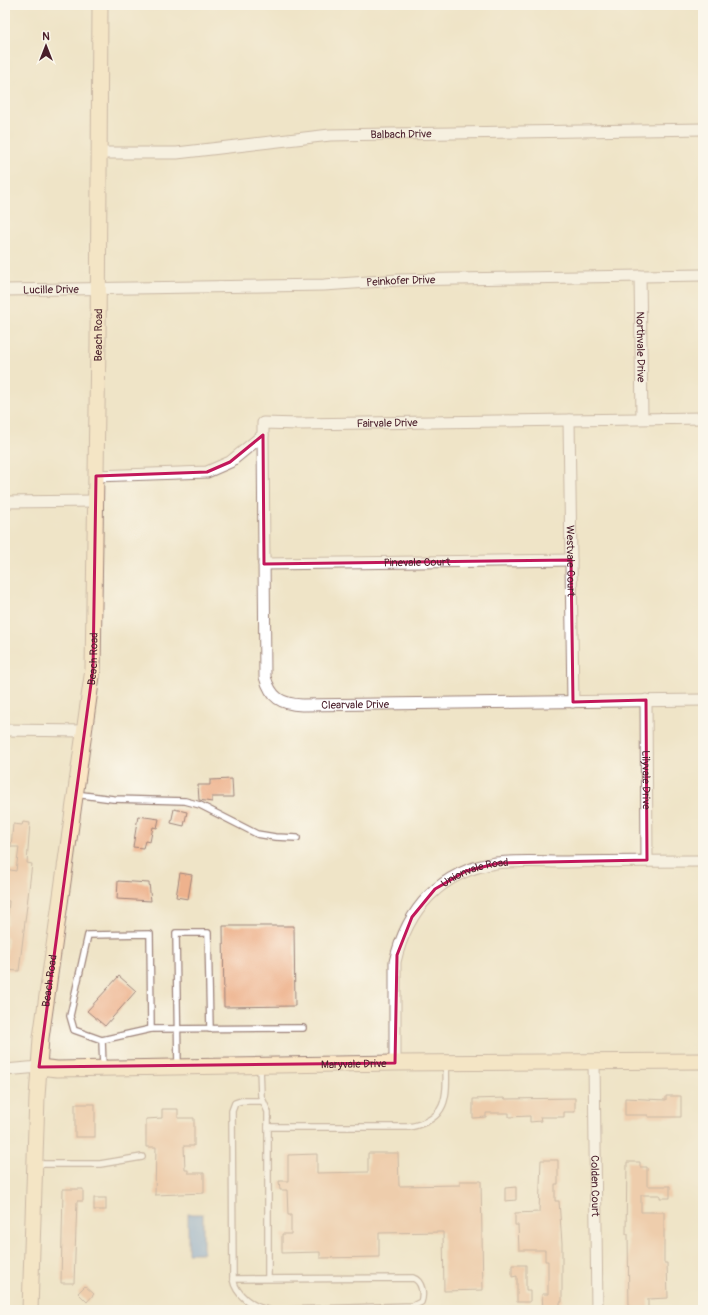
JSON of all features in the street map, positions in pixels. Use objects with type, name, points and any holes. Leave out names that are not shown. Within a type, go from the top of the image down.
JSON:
[{"type":"street","name":"Beach Road","points":[[30,1310],[41,1038],[93,668],[100,5]]},
{"type":"street","name":"Balbach Drive","points":[[99,153],[176,152],[330,135],[703,129]]},
{"type":"street","name":"Peinkofer Drive","points":[[98,288],[324,285],[398,280],[703,275]]},
{"type":"street","name":"Northvale Drive","points":[[640,276],[642,418]]},
{"type":"street","name":"Lucille Drive","points":[[5,290],[98,288]]},
{"type":"street","name":"Fairvale Drive","points":[[96,476],[207,472],[230,462],[263,435],[263,423],[703,418]]},
{"type":"street","name":"Westvale Court","points":[[569,420],[573,702]]},
{"type":"street","name":"Clearvale Drive","points":[[263,435],[265,677],[271,691],[285,703],[302,706],[703,700]]},
{"type":"street","points":[[5,502],[95,501]]},
{"type":"street","name":"Pinevale Court","points":[[264,564],[571,560]]},
{"type":"street","name":"Lilyvale Drive","points":[[646,700],[647,860]]},
{"type":"street","points":[[5,730],[84,731]]},
{"type":"street","name":"Unionvale Road","points":[[395,1063],[397,955],[412,916],[435,889],[453,877],[466,871],[498,863],[647,860],[703,861]]},
{"type":"street","name":"Maryvale Drive","points":[[5,1070],[39,1067],[57,1069],[395,1063],[703,1061]]},
{"type":"street","name":"Colden Court","points":[[594,1062],[597,1310]]},
{"type":"lane","points":[[75,794],[112,799],[185,801],[200,805],[257,834],[297,838]]},
{"type":"lane","points":[[178,1067],[176,933],[208,933],[210,1028]]},
{"type":"lane","points":[[151,1029],[150,934],[88,935],[70,1016],[74,1030],[102,1040],[151,1029],[303,1028]]},
{"type":"lane","points":[[102,1040],[103,1068]]},
{"type":"lane","points":[[268,1127],[409,1127],[424,1124],[438,1113],[444,1105],[447,1092],[446,1063]]},
{"type":"lane","points":[[260,1066],[262,1101],[268,1109],[268,1278]]},
{"type":"lane","points":[[262,1101],[241,1101],[235,1103],[232,1112],[233,1279],[239,1294],[262,1309],[268,1310]]},
{"type":"lane","points":[[35,1164],[100,1164],[142,1157]]},
{"type":"lane","points":[[233,1279],[413,1278],[417,1279],[422,1286],[421,1302],[413,1306],[288,1310]]},
{"type":"highlighted area","points":[[263,435],[264,564],[571,560],[573,702],[646,700],[647,860],[499,863],[466,871],[435,889],[412,917],[397,955],[395,1063],[39,1067],[93,669],[96,476],[207,472],[230,462]]},
{"type":"water","points":[[188,1214],[203,1214],[203,1253],[188,1253]]},
{"type":"building","points":[[232,779],[233,797],[212,797],[212,802],[199,800],[198,785],[210,785],[210,780]]},
{"type":"building","points":[[174,809],[187,812],[184,826],[171,823]]},
{"type":"building","points":[[138,816],[159,819],[157,828],[153,827],[150,842],[145,841],[143,848],[133,847]]},
{"type":"building","points":[[23,822],[30,823],[27,863],[32,864],[19,971],[5,970],[8,938],[5,937],[5,924],[7,924],[9,901],[5,900],[5,869],[16,871],[19,847],[11,847],[13,824],[22,825]]},
{"type":"building","points":[[180,873],[192,875],[188,899],[176,897]]},
{"type":"building","points":[[118,881],[149,883],[151,901],[117,899]]},
{"type":"building","points":[[223,926],[294,926],[295,1006],[224,1007]]},
{"type":"building","points":[[119,976],[136,991],[105,1026],[87,1011]]},
{"type":"building","points":[[666,1096],[681,1096],[681,1117],[625,1115],[625,1098],[666,1100]]},
{"type":"building","points":[[575,1098],[575,1112],[564,1112],[564,1117],[540,1117],[541,1121],[530,1122],[530,1116],[509,1117],[509,1113],[486,1113],[486,1117],[473,1118],[473,1099]]},
{"type":"building","points":[[75,1104],[95,1104],[95,1137],[75,1137]]},
{"type":"building","points":[[162,1109],[178,1109],[178,1118],[194,1118],[194,1146],[184,1146],[185,1170],[188,1170],[188,1173],[204,1173],[204,1193],[155,1195],[156,1147],[146,1147],[146,1119],[162,1118]]},
{"type":"building","points":[[368,1153],[398,1153],[399,1186],[460,1185],[460,1181],[481,1181],[483,1290],[444,1291],[443,1232],[379,1233],[379,1257],[320,1258],[320,1252],[282,1253],[282,1234],[291,1234],[291,1215],[288,1215],[287,1190],[280,1190],[279,1181],[288,1181],[288,1155],[317,1154],[317,1173],[368,1172]]},
{"type":"building","points":[[541,1160],[558,1160],[558,1184],[555,1184],[555,1201],[559,1201],[562,1243],[562,1302],[560,1302],[560,1310],[543,1310],[542,1294],[548,1294],[548,1261],[545,1261],[545,1250],[519,1250],[518,1225],[515,1225],[515,1213],[539,1212]]},
{"type":"building","points":[[627,1162],[640,1162],[640,1167],[647,1167],[647,1186],[670,1186],[670,1198],[660,1198],[660,1195],[641,1195],[641,1212],[664,1212],[664,1263],[667,1263],[668,1298],[648,1299],[648,1310],[629,1310],[628,1234],[626,1234]]},
{"type":"building","points":[[516,1187],[516,1200],[505,1201],[505,1188]]},
{"type":"building","points":[[63,1189],[83,1189],[83,1201],[77,1201],[74,1283],[61,1283]]},
{"type":"building","points":[[94,1198],[106,1198],[106,1210],[94,1210]]},
{"type":"building","points":[[512,1265],[526,1265],[526,1290],[530,1290],[530,1302],[517,1302],[517,1276],[512,1277]]},
{"type":"building","points":[[85,1286],[94,1294],[87,1302],[78,1293]]}]
